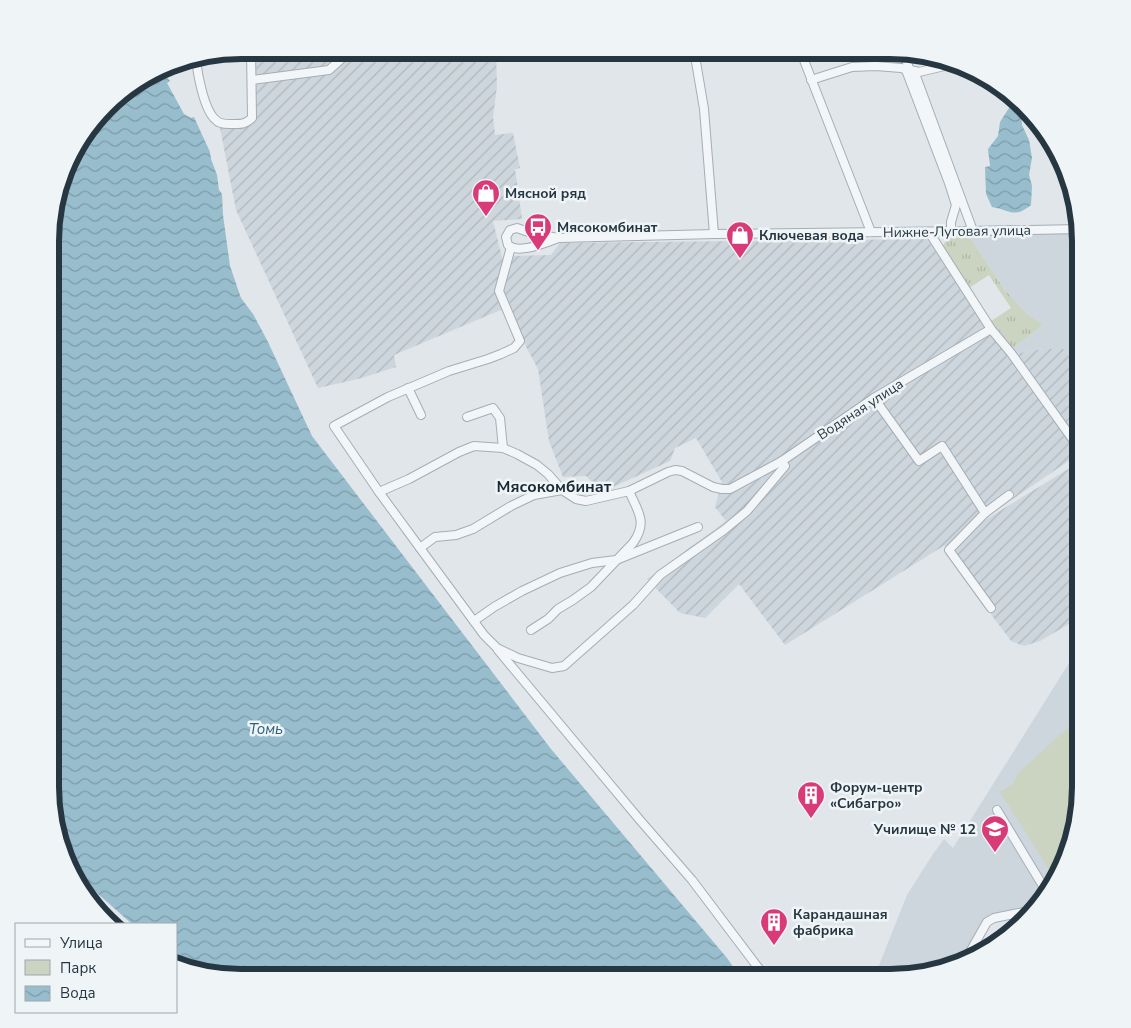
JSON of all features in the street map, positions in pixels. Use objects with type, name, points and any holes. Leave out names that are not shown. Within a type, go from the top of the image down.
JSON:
[{"type":"street","points":[[197,64],[207,109],[216,120],[225,124],[244,124],[252,118],[251,59]]},
{"type":"street","points":[[252,80],[330,70],[342,59]]},
{"type":"street","points":[[696,59],[704,109],[714,234]]},
{"type":"street","points":[[803,59],[871,232]]},
{"type":"street","points":[[907,59],[956,205],[951,222],[951,232]]},
{"type":"street","points":[[811,80],[852,67],[876,66],[919,72],[943,66]]},
{"type":"street","points":[[910,71],[972,231]]},
{"type":"street","points":[[513,228],[559,238],[536,246],[518,249],[511,248],[506,241],[507,233],[513,228]]},
{"type":"street","name":"Нижне-Луговая улица","points":[[559,238],[1072,228]]},
{"type":"street","points":[[929,232],[992,329],[1072,439]]},
{"type":"street","points":[[511,248],[499,291],[520,341],[514,348],[488,359],[449,370],[388,396],[334,426],[379,492],[484,634],[692,880],[759,969]]},
{"type":"street","name":"Водяная улица","points":[[629,492],[675,470],[682,471],[713,487],[730,489],[782,461],[874,398],[992,329]]},
{"type":"street","points":[[408,388],[421,416]]},
{"type":"street","points":[[874,398],[919,461],[942,446],[985,513]]},
{"type":"street","points":[[467,417],[493,408],[500,418],[503,448]]},
{"type":"street","points":[[379,492],[474,446],[503,448],[517,454],[537,465],[562,490],[576,499],[586,501],[629,492],[640,517],[641,528],[633,543],[591,587],[531,630]]},
{"type":"street","points":[[496,648],[518,658],[552,668],[564,666],[633,606],[660,575],[724,530],[747,511],[785,466],[782,461]]},
{"type":"street","points":[[420,548],[435,537],[456,535],[473,529],[511,506],[534,495],[562,490]]},
{"type":"street","points":[[991,608],[949,550],[985,513],[1009,495]]},
{"type":"street","points":[[474,621],[522,591],[560,573],[592,563],[616,560],[698,527]]},
{"type":"street","points":[[997,810],[1043,886]]},
{"type":"street","points":[[971,950],[987,922],[994,918],[1022,912]]},
{"type":"shaded area","points":[[253,59],[496,59],[497,86],[493,117],[495,135],[513,133],[520,168],[515,169],[522,219],[493,221],[503,261],[496,291],[503,309],[394,355],[396,367],[358,379],[318,388],[236,210],[220,128],[245,126],[254,119]]},
{"type":"shaded area","points":[[1072,232],[1072,350],[1043,349],[1017,354],[1013,348],[1043,325],[1025,312],[1004,289],[968,234]]},
{"type":"shaded area","points":[[927,239],[989,331],[1072,444],[1072,459],[951,541],[1072,467],[1072,622],[1040,641],[1024,646],[1011,641],[987,609],[945,545],[785,645],[739,584],[705,618],[680,613],[647,579],[726,521],[715,507],[722,482],[696,438],[675,448],[670,461],[602,492],[586,476],[563,477],[549,441],[538,369],[522,339],[502,291],[512,256],[551,255],[560,243]]},
{"type":"shaded area","points":[[1043,349],[1072,350],[1072,434],[1017,354]]},
{"type":"shaded area","points":[[1072,658],[1071,811],[1063,846],[1042,888],[1023,910],[991,916],[967,952],[949,960],[926,966],[902,969],[878,969],[907,895],[944,839],[953,848]]},
{"type":"green space","points":[[968,234],[1004,289],[1025,312],[1043,325],[1013,348],[991,321],[1011,308],[989,275],[969,288],[942,247],[949,236]]},
{"type":"green space","points":[[1071,725],[1071,811],[1063,846],[1051,872],[1000,792],[1013,784],[1018,773]]},
{"type":"water","name":"Томь","points":[[165,76],[170,81],[167,83],[184,114],[191,118],[194,117],[210,152],[217,175],[219,190],[222,194],[230,266],[241,298],[253,314],[267,340],[312,436],[551,749],[735,969],[229,969],[205,966],[178,958],[178,923],[131,923],[86,884],[68,846],[60,811],[59,229],[62,205],[68,182],[89,140],[112,112],[130,96]]},
{"type":"water","points":[[1011,105],[1021,115],[1022,125],[1029,140],[1032,158],[1029,175],[1032,186],[1031,205],[1016,213],[992,207],[986,194],[985,167],[990,166],[988,149],[998,136],[1000,122]]},
{"type":"place","name":"Мясной ряд","points":[[486,217]]},
{"type":"place","name":"Мясокомбинат","points":[[538,251]]},
{"type":"place","name":"Ключевая вода","points":[[740,259]]},
{"type":"place","name":"Форум-центр «Сибагро»","points":[[811,819]]},
{"type":"place","name":"Училище № 12","points":[[995,853]]},
{"type":"place","name":"Карандашная фабрика","points":[[774,946]]},
{"type":"district","name":"Мясокомбинат","points":[[554,486]]}]
